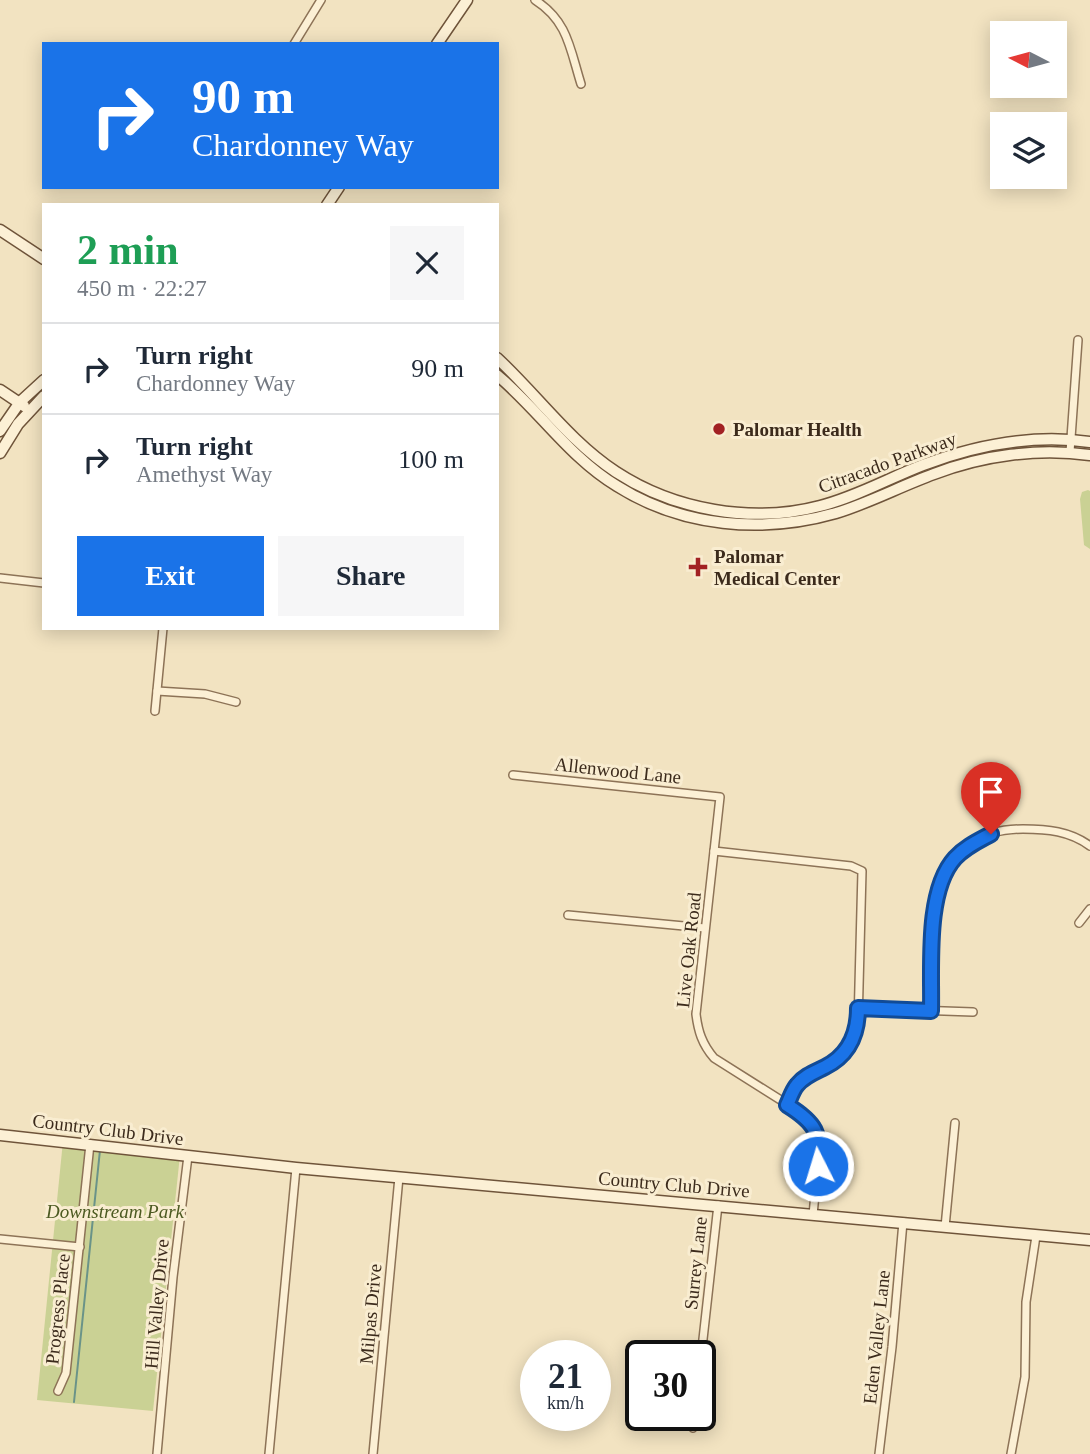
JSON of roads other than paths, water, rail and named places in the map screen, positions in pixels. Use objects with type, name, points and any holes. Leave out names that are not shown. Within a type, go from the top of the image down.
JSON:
[{"type":"main road","points":[[438,42],[467,0]]},
{"type":"main road","points":[[0,230],[42,258]]},
{"type":"main road","name":"Citracado Parkway","points":[[499,360],[587,450],[615,471],[644,488],[671,499],[718,510],[756,513],[819,506],[956,454],[1012,442],[1071,439],[1090,442]]},
{"type":"main road","name":"Citracado Parkway","points":[[499,376],[575,455],[609,481],[658,506],[717,522],[760,525],[811,519],[839,512],[971,462],[1032,453],[1070,452],[1090,455]]},
{"type":"main road","points":[[0,431],[20,402],[42,382]]},
{"type":"main road","points":[[0,390],[30,410]]},
{"type":"main road","points":[[0,453],[30,410],[42,398]]},
{"type":"main road","name":"Country Club Drive","points":[[0,1135],[296,1168],[1090,1240]]},
{"type":"street","points":[[294,42],[321,0]]},
{"type":"street","points":[[536,0],[550,9],[562,25],[581,83]]},
{"type":"street","points":[[1070,452],[1078,340]]},
{"type":"street","points":[[0,578],[42,583]]},
{"type":"street","points":[[155,711],[163,630]]},
{"type":"street","points":[[157,691],[205,695],[236,702]]},
{"type":"street","name":"Allenwood Lane","points":[[513,775],[720,797]]},
{"type":"street","name":"Live Oak Road","points":[[720,797],[696,1014],[698,1026],[713,1058],[806,1116],[820,1142],[813,1215]]},
{"type":"street","points":[[931,1011],[934,907],[938,889],[955,858],[972,844],[991,834],[1013,829],[1046,829],[1069,834],[1090,846]]},
{"type":"street","points":[[714,851],[851,866],[862,872],[858,1024],[852,1043],[830,1065],[804,1078],[795,1087],[787,1105]]},
{"type":"street","points":[[1079,923],[1090,909]]},
{"type":"street","points":[[568,915],[705,928]]},
{"type":"street","points":[[858,1008],[972,1012]]},
{"type":"street","points":[[945,1227],[954,1123]]},
{"type":"street","name":"Progress Place","points":[[58,1391],[66,1373],[89,1144]]},
{"type":"street","name":"Hill Valley Drive","points":[[157,1454],[173,1277],[188,1156]]},
{"type":"street","points":[[269,1454],[296,1168]]},
{"type":"street","name":"Milpas Drive","points":[[373,1454],[399,1177]]},
{"type":"street","name":"Surrey Lane","points":[[703,1340],[718,1205]]},
{"type":"street","name":"Eden Valley Lane","points":[[879,1454],[903,1222]]},
{"type":"street","points":[[1011,1454],[1025,1377],[1026,1302],[1036,1236]]},
{"type":"street","points":[[0,1239],[80,1247]]},
{"type":"waterway","points":[[74,1402],[100,1150]]},
{"type":"place","name":"Palomar Health","points":[[719,429]]},
{"type":"place","name":"Palomar Medical Center","points":[[698,567]]},
{"type":"park label","name":"Downstream Park","points":[[115,1211]]}]
